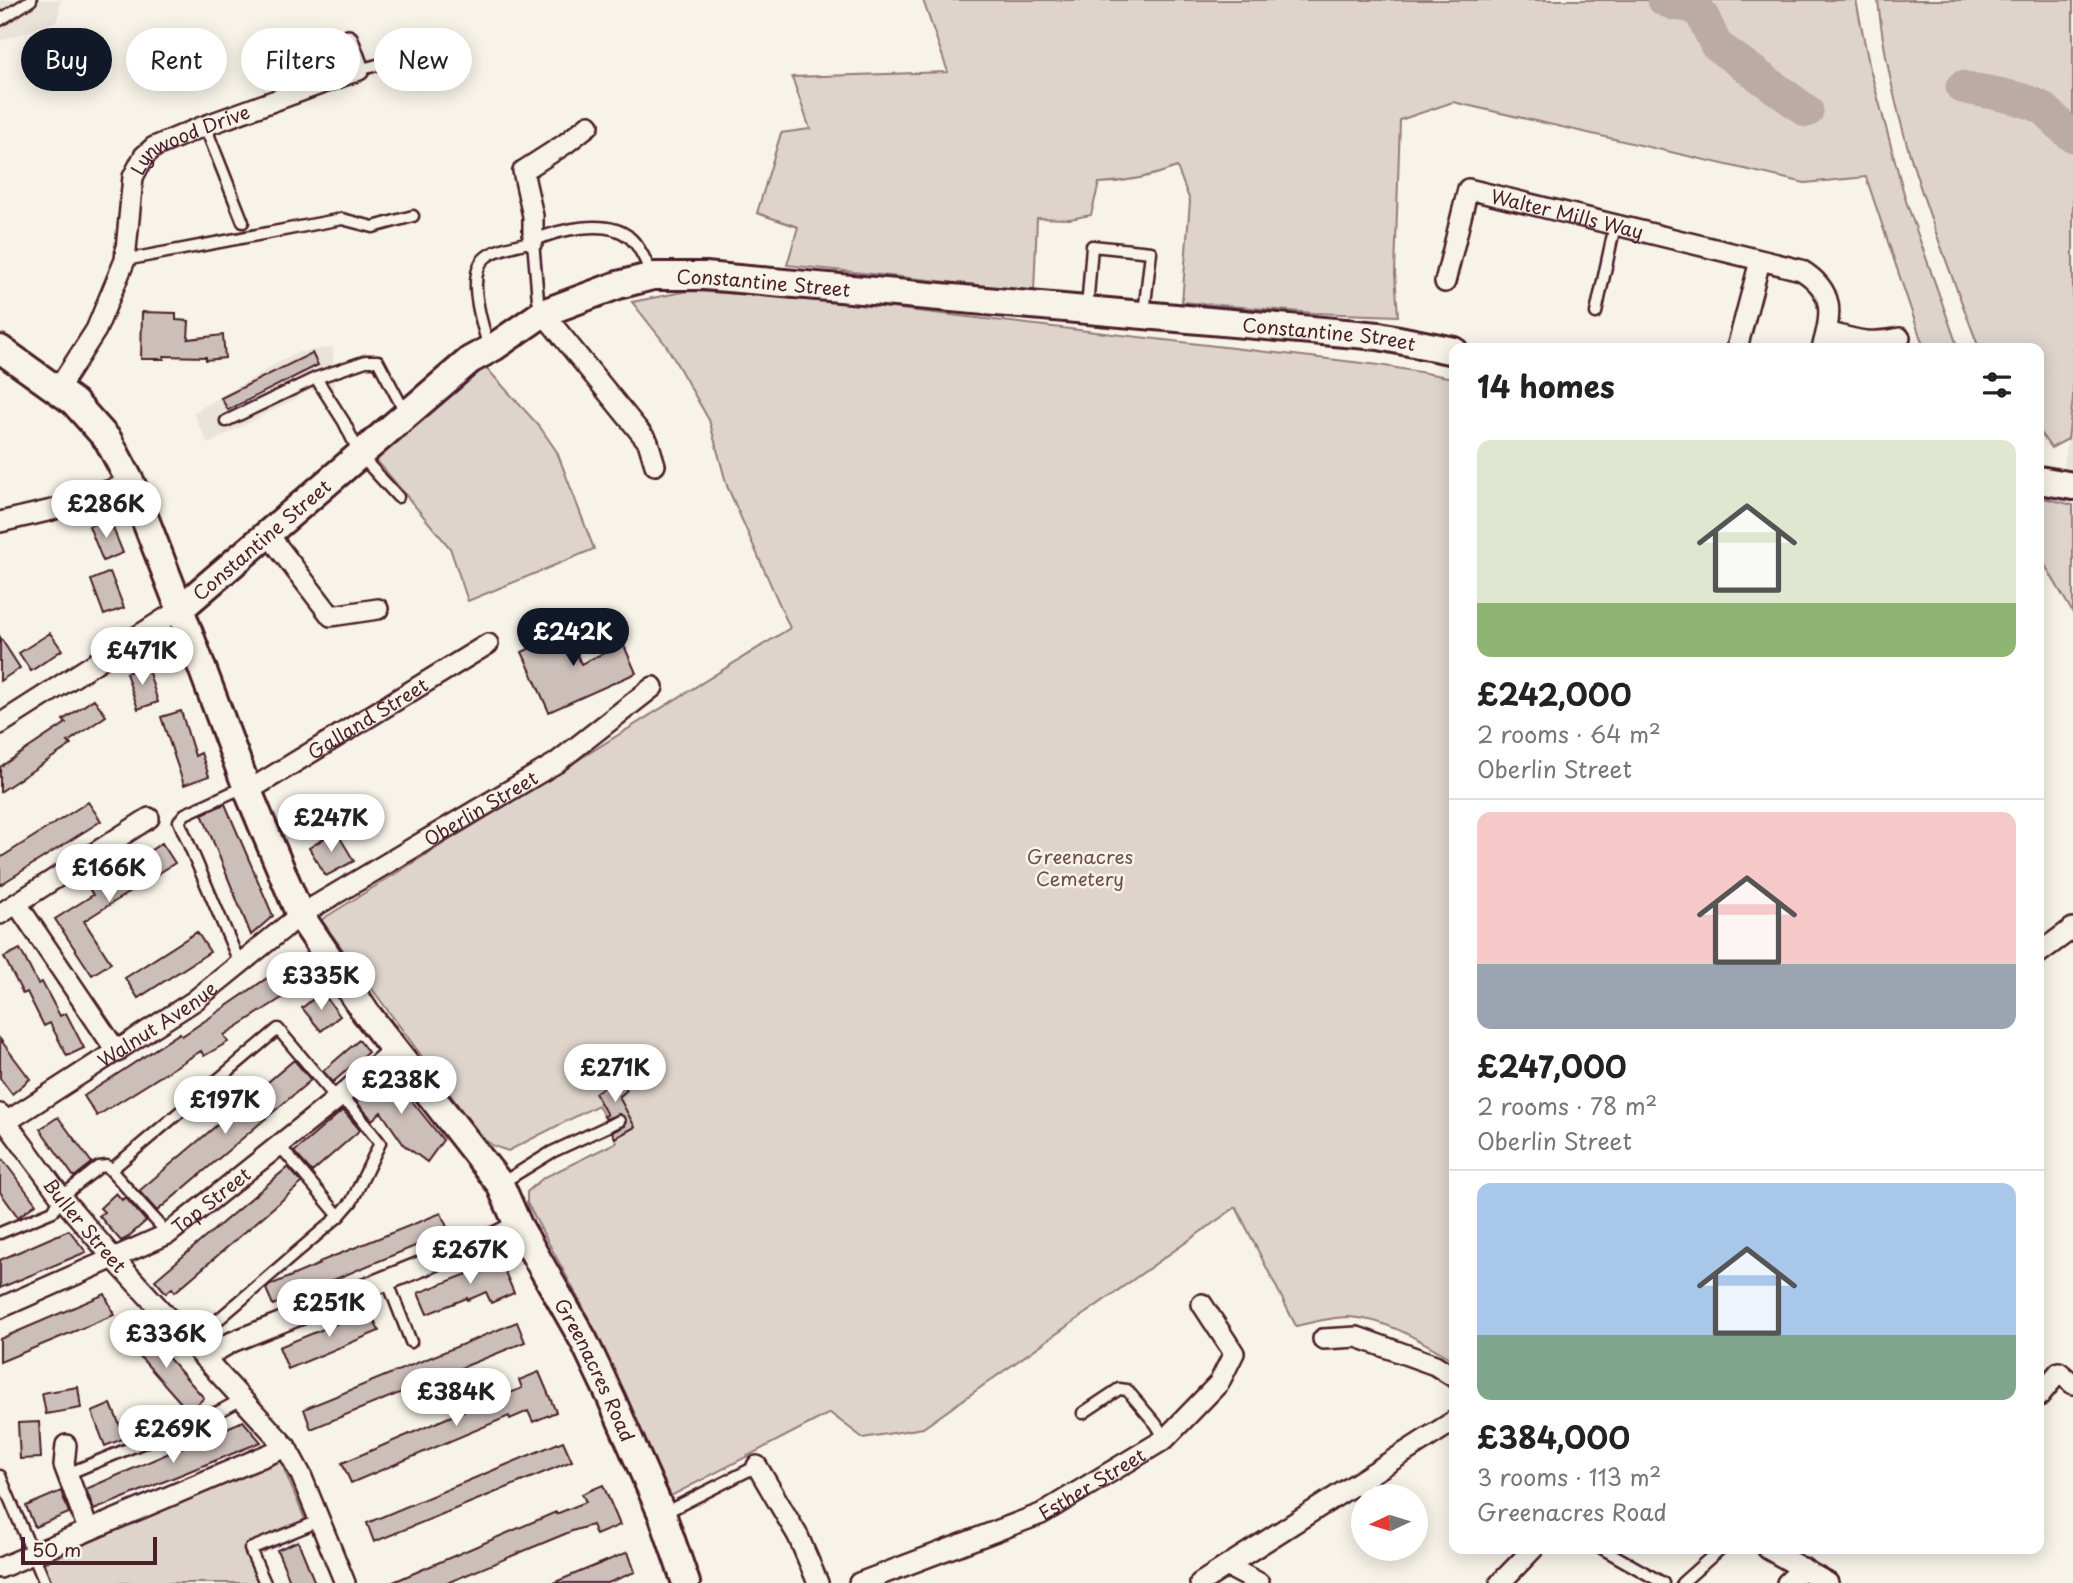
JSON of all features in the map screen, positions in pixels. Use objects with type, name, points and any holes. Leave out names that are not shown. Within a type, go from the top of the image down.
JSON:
[{"type":"street","name":"Lynwood Drive","points":[[58,389],[96,330],[125,260],[133,177],[137,166],[154,147],[301,91]]},
{"type":"street","points":[[533,240],[533,216],[523,171],[589,125]]},
{"type":"street","name":"Walter Mills Way","points":[[1445,282],[1468,188],[1801,270],[1815,278],[1824,288],[1829,315],[1825,340],[1879,343],[1900,338]]},
{"type":"street","points":[[1738,343],[1760,261]]},
{"type":"street","name":"Constantine Street","points":[[180,609],[470,360],[544,313],[618,285],[653,276],[705,276],[1144,314],[1378,336],[1449,350]]},
{"type":"street","points":[[544,313],[648,442],[655,465]]},
{"type":"street","name":"Greenacres Road","points":[[0,349],[58,389],[97,425],[108,440],[131,483],[247,789],[300,915],[340,976],[499,1184],[518,1225],[584,1341],[662,1514],[686,1583]]},
{"type":"street","points":[[2044,481],[2073,486]]},
{"type":"street","points":[[0,522],[52,510],[131,483]]},
{"type":"street","points":[[268,534],[331,616],[378,610]]},
{"type":"street","points":[[0,724],[180,609]]},
{"type":"street","name":"Galland Street","points":[[247,789],[488,644]]},
{"type":"street","name":"Oberlin Street","points":[[300,915],[556,763],[653,687]]},
{"type":"street","points":[[117,1052],[8,909],[149,818]]},
{"type":"street","name":"Walnut Avenue","points":[[3,1118],[117,1052],[194,1001],[300,915]]},
{"type":"street","points":[[2044,949],[2073,928]]},
{"type":"street","name":"Top Street","points":[[0,1308],[167,1234],[337,1099],[395,1049]]},
{"type":"street","name":"Buller Street","points":[[3,1118],[61,1197],[114,1259],[286,1447],[301,1475],[345,1583]]},
{"type":"street","points":[[204,1358],[232,1342],[497,1236],[518,1225]]},
{"type":"street","name":"Esther Street","points":[[859,1583],[1041,1514],[1165,1439],[1219,1383],[1234,1353],[1202,1304]]},
{"type":"street","points":[[1323,1339],[1357,1337],[1435,1364],[1449,1374]]},
{"type":"street","points":[[2044,1390],[2059,1372],[2073,1384]]},
{"type":"street","points":[[1200,1583],[1449,1424]]},
{"type":"street","points":[[66,1445],[64,1465],[88,1529]]},
{"type":"street","points":[[0,1568],[286,1447]]},
{"type":"street","points":[[757,1466],[798,1536],[818,1583]]},
{"type":"street","points":[[1500,1583],[1527,1554]]},
{"type":"street","points":[[1777,1554],[1828,1583]]},
{"type":"street","points":[[1227,1566],[1259,1583]]},
{"type":"street","points":[[1787,1583],[1803,1568]]},
{"type":"lane","points":[[0,20],[31,0]]},
{"type":"lane","points":[[205,126],[243,222]]},
{"type":"lane","points":[[125,260],[342,219],[373,227],[413,216]]},
{"type":"lane","points":[[1596,313],[1615,225]]},
{"type":"lane","points":[[487,341],[478,310],[477,277],[483,259],[491,254],[549,233],[606,227],[628,235],[639,249],[653,276]]},
{"type":"lane","points":[[533,240],[538,300],[544,313]]},
{"type":"lane","points":[[1087,309],[1092,246],[1152,252],[1144,314]]},
{"type":"lane","points":[[226,421],[316,378],[366,361],[378,361],[406,415]]},
{"type":"lane","points":[[316,378],[344,422],[360,454],[398,498]]},
{"type":"lane","points":[[240,964],[179,821],[185,814],[247,789]]},
{"type":"lane","points":[[111,1170],[278,1029],[337,1099],[351,1106],[380,1143],[352,1201],[339,1216],[191,1343]]},
{"type":"lane","points":[[499,1184],[552,1152],[619,1121]]},
{"type":"lane","points":[[279,1146],[339,1216]]},
{"type":"lane","points":[[0,1233],[53,1211],[61,1197],[99,1167],[107,1166],[167,1234]]},
{"type":"lane","points":[[387,1280],[411,1342]]},
{"type":"lane","points":[[1083,1413],[1119,1389],[1127,1390],[1165,1439]]},
{"type":"lane","points":[[67,1474],[220,1411],[242,1399]]},
{"type":"lane","points":[[662,1514],[757,1466]]},
{"type":"lane","points":[[0,1476],[45,1583]]},
{"type":"lane","points":[[265,1583],[250,1549],[319,1521]]},
{"type":"lane","points":[[1612,1554],[1663,1583]]},
{"type":"lane","points":[[1682,1583],[1715,1554]]},
{"type":"shaded area","points":[[0,0],[61,0],[57,21],[37,28],[21,28],[21,34],[0,41]]},
{"type":"shaded area","points":[[333,347],[334,388],[310,391],[208,444],[193,413],[295,353]]},
{"type":"shaded area","points":[[2073,399],[2073,474],[2063,473]]},
{"type":"green space","points":[[923,0],[1856,0],[1870,69],[1906,201],[1956,343],[1922,343],[1866,177],[1805,183],[1453,102],[1400,120],[1395,273],[1398,316],[1314,313],[1182,302],[1190,201],[1177,167],[1139,178],[1099,183],[1091,215],[1070,219],[1037,218],[1034,291],[787,265],[798,227],[757,213],[781,133],[810,129],[792,77],[948,72]]},
{"type":"green space","points":[[1878,0],[2073,0],[2073,399],[2068,439],[2051,448],[2044,438],[2044,343],[1977,343],[1917,177],[1893,90]]},
{"type":"green space","name":"Greenacres Cemetery","points":[[688,291],[788,296],[1379,365],[1449,377],[1449,1357],[1404,1332],[1363,1319],[1336,1318],[1296,1326],[1236,1207],[923,1428],[863,1438],[830,1413],[671,1496],[583,1307],[527,1203],[527,1192],[543,1178],[617,1142],[598,1105],[508,1151],[483,1139],[321,920],[790,628],[727,486],[709,420],[666,345],[632,302]]},
{"type":"green space","points":[[480,361],[540,427],[557,452],[594,549],[468,601],[450,548],[373,456]]},
{"type":"green space","points":[[2044,498],[2073,505],[2073,613],[2044,564]]},
{"type":"green space","points":[[279,1457],[310,1531],[257,1554],[269,1583],[41,1583],[35,1567]]},
{"type":"building","points":[[142,312],[176,313],[176,320],[189,321],[188,339],[223,335],[225,358],[206,360],[206,357],[164,356],[164,359],[141,359]]},
{"type":"building","points":[[312,353],[318,365],[228,410],[221,398]]},
{"type":"building","points":[[109,518],[123,553],[103,561],[89,526]]},
{"type":"building","points":[[110,572],[124,608],[104,615],[91,580]]},
{"type":"building","points":[[559,626],[570,651],[575,649],[581,664],[606,652],[601,642],[619,634],[636,673],[549,712],[522,652],[529,649],[525,641]]},
{"type":"building","points":[[50,633],[62,650],[31,671],[19,653]]},
{"type":"building","points":[[0,637],[20,668],[0,681]]},
{"type":"building","points":[[147,666],[158,702],[138,709],[126,673]]},
{"type":"building","points":[[94,699],[106,716],[68,742],[71,745],[0,792],[0,767],[66,723],[63,720]]},
{"type":"building","points":[[181,711],[195,756],[201,753],[209,776],[184,785],[161,717]]},
{"type":"building","points":[[88,802],[101,821],[0,885],[0,858]]},
{"type":"building","points":[[225,804],[273,916],[251,935],[202,814]]},
{"type":"building","points":[[336,831],[354,861],[326,876],[309,848]]},
{"type":"building","points":[[162,843],[175,863],[84,921],[111,963],[92,975],[55,919],[93,895],[90,890]]},
{"type":"building","points":[[197,932],[210,952],[138,998],[125,978]]},
{"type":"building","points":[[20,949],[38,984],[42,982],[60,1016],[66,1013],[84,1048],[67,1056],[50,1023],[44,1026],[27,992],[23,994],[4,957]]},
{"type":"building","points":[[286,965],[299,987],[224,1035],[228,1042],[204,1056],[201,1051],[97,1116],[84,1096],[180,1033],[182,1036]]},
{"type":"building","points":[[322,992],[340,1016],[321,1031],[302,1008]]},
{"type":"building","points":[[0,1039],[30,1079],[12,1094],[0,1078]]},
{"type":"building","points":[[359,1040],[368,1052],[333,1082],[323,1071]]},
{"type":"building","points":[[294,1060],[311,1080],[157,1211],[139,1191]]},
{"type":"building","points":[[388,1071],[443,1140],[427,1162],[404,1145],[381,1112],[372,1120],[355,1100]]},
{"type":"building","points":[[618,1077],[627,1090],[619,1097],[635,1127],[615,1138],[612,1132],[625,1126],[626,1119],[619,1114],[606,1119],[604,1116],[607,1115],[595,1093]]},
{"type":"building","points":[[343,1110],[360,1130],[312,1172],[294,1152]]},
{"type":"building","points":[[58,1117],[92,1163],[74,1177],[40,1129]]},
{"type":"building","points":[[0,1156],[36,1204],[18,1217],[0,1192]]},
{"type":"building","points":[[288,1167],[302,1183],[175,1292],[172,1288],[166,1293],[155,1280]]},
{"type":"building","points":[[116,1193],[122,1200],[125,1197],[146,1221],[121,1241],[99,1216],[104,1212],[100,1208]]},
{"type":"building","points":[[441,1213],[449,1232],[273,1305],[266,1289],[270,1285],[320,1264],[319,1262]]},
{"type":"building","points":[[69,1230],[86,1252],[0,1288],[0,1260]]},
{"type":"building","points":[[497,1253],[514,1293],[491,1303],[486,1292],[427,1314],[418,1293],[480,1269],[477,1261]]},
{"type":"building","points":[[105,1294],[114,1315],[0,1362],[0,1339]]},
{"type":"building","points":[[370,1310],[379,1331],[288,1369],[279,1347]]},
{"type":"building","points":[[517,1322],[525,1342],[311,1429],[304,1409]]},
{"type":"building","points":[[142,1328],[204,1398],[189,1412],[127,1342]]},
{"type":"building","points":[[539,1372],[556,1412],[533,1422],[528,1411],[510,1419],[509,1416],[351,1483],[342,1463],[522,1388],[519,1380]]},
{"type":"building","points":[[78,1387],[81,1408],[46,1414],[42,1393]]},
{"type":"building","points":[[111,1404],[125,1438],[105,1446],[92,1412]]},
{"type":"building","points":[[243,1421],[261,1442],[94,1510],[86,1489]]},
{"type":"building","points":[[39,1422],[41,1458],[20,1459],[18,1423]]},
{"type":"building","points":[[563,1441],[572,1461],[374,1542],[367,1523]]},
{"type":"building","points":[[603,1485],[620,1525],[596,1535],[592,1525],[572,1531],[447,1583],[391,1583],[556,1512],[586,1502],[582,1494]]},
{"type":"building","points":[[61,1491],[69,1513],[35,1527],[26,1506]]},
{"type":"building","points":[[298,1541],[315,1583],[291,1583],[277,1550]]},
{"type":"building","points":[[628,1552],[635,1572],[608,1583],[553,1583]]},
{"type":"waterway","points":[[1664,0],[1692,6],[1702,15],[1716,45],[1807,111]]},
{"type":"waterway","points":[[1962,87],[2036,105],[2048,112],[2073,136]]}]
